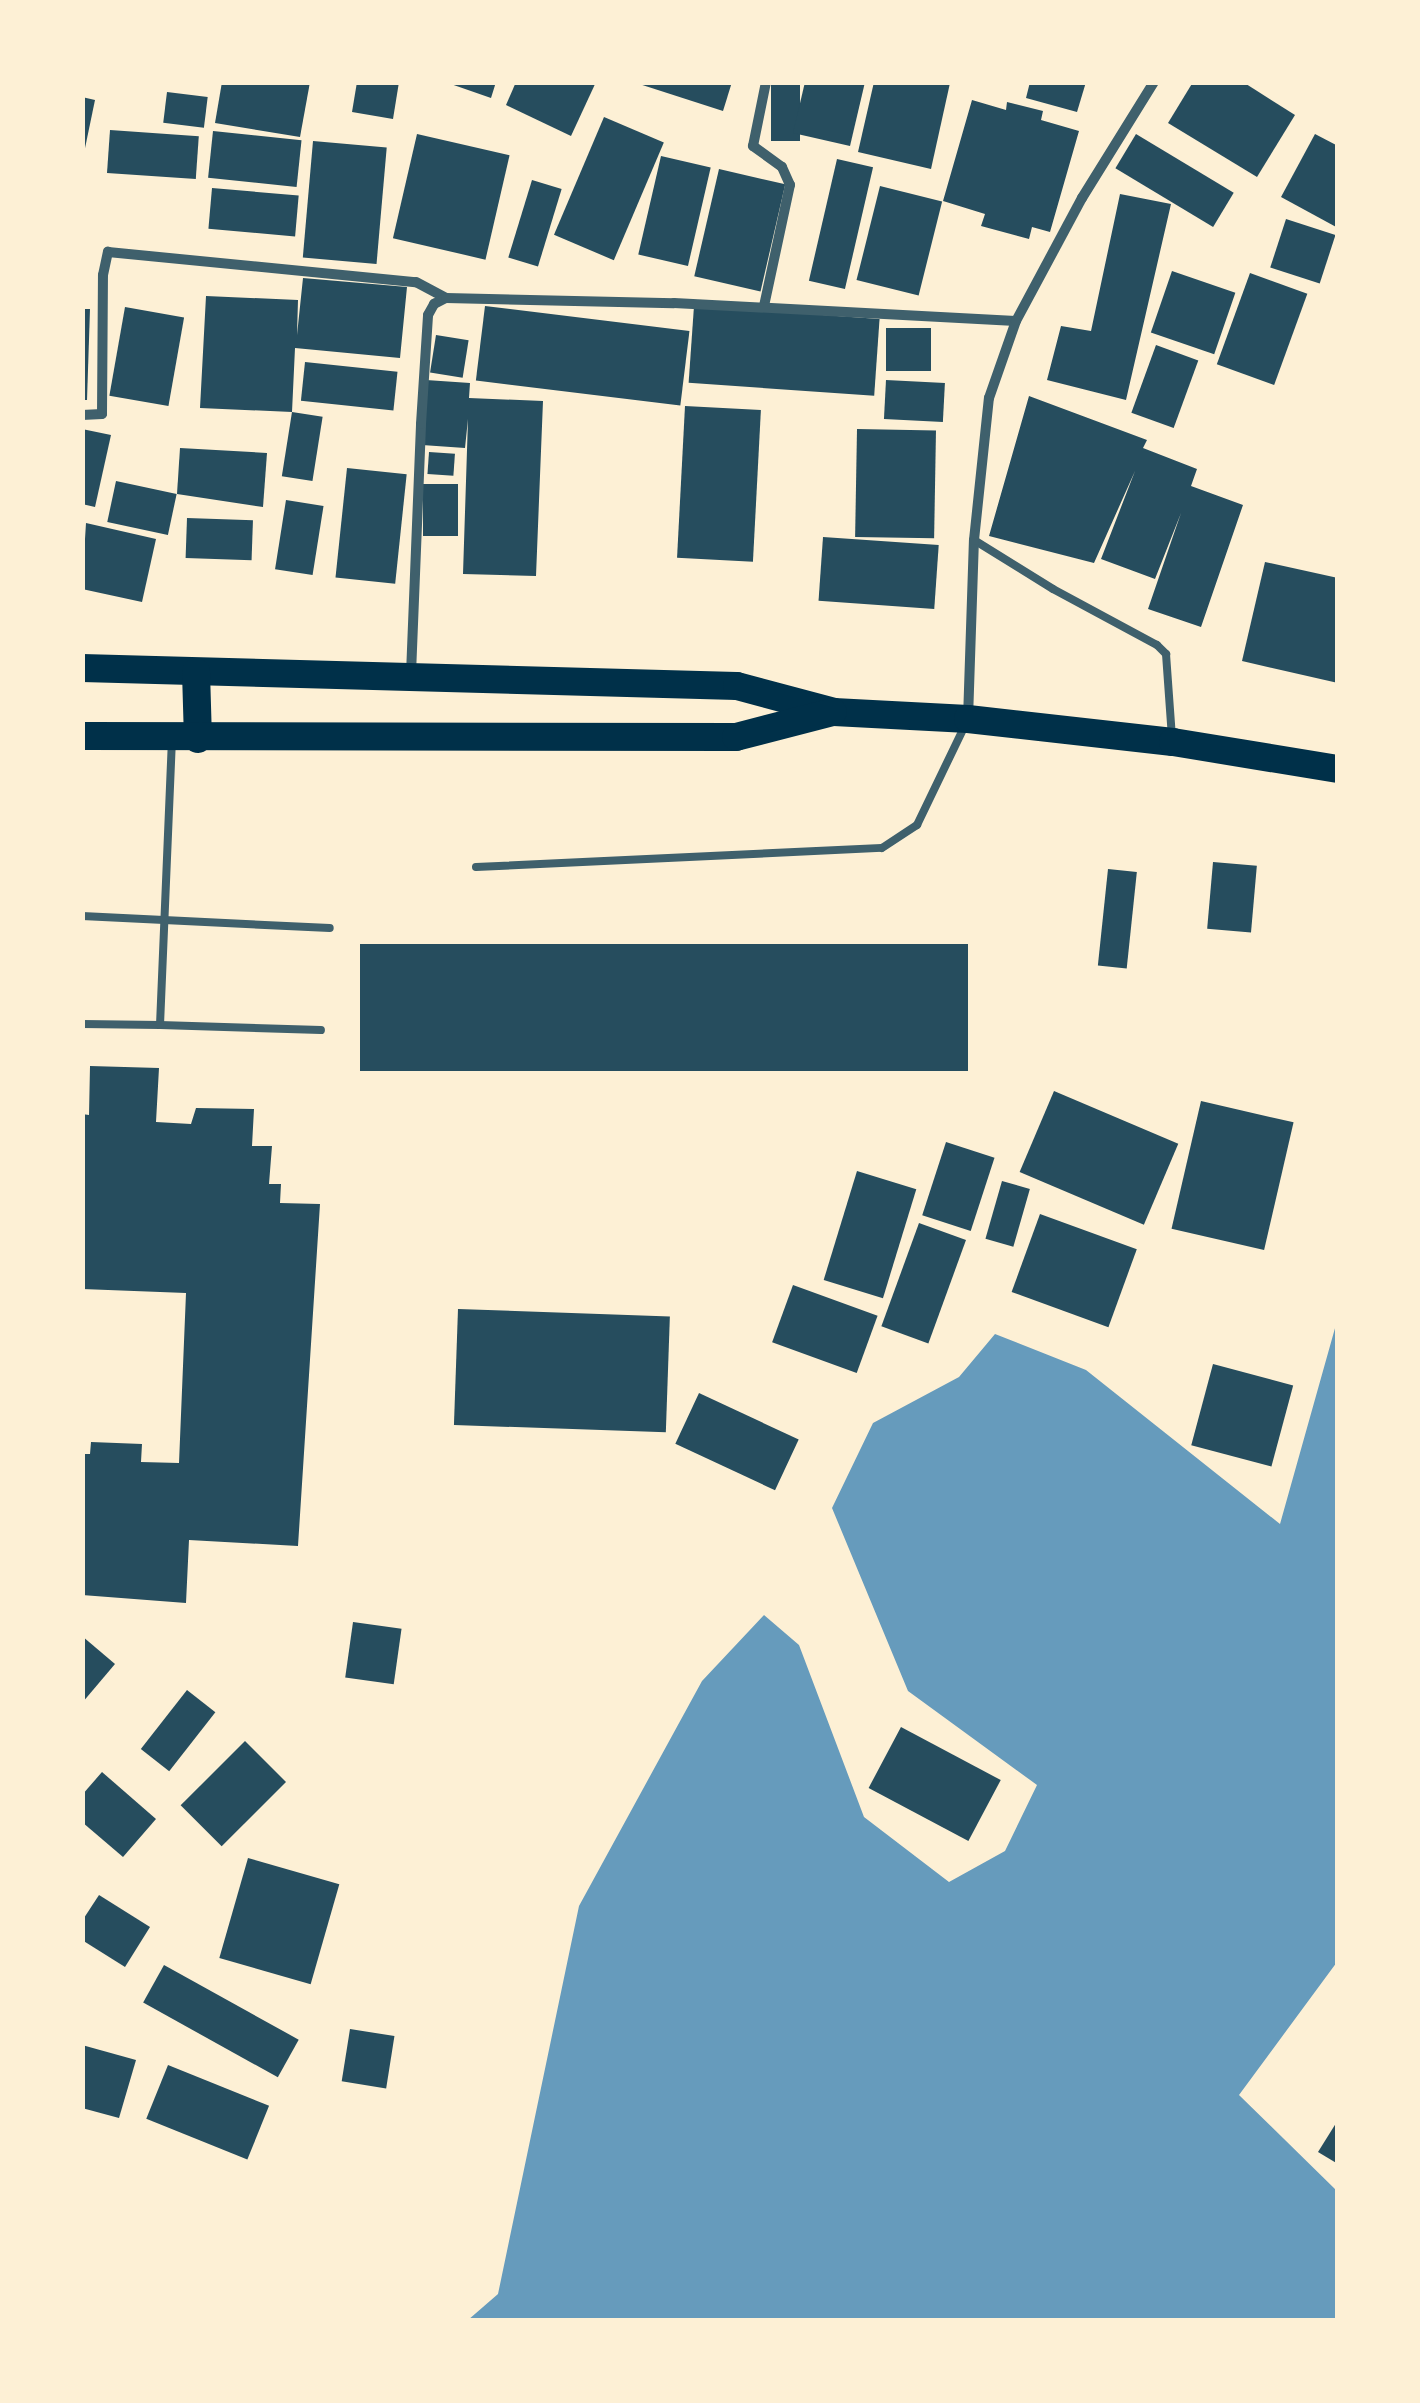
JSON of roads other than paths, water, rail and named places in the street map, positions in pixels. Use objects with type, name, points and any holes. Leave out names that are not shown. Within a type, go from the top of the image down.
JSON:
[{"type":"highway","points":[[82,668],[738,686],[834,712],[968,719],[1173,742],[1338,770]]},
{"type":"highway","points":[[185,739],[196,672]]},
{"type":"highway","points":[[82,736],[736,737],[834,712]]},
{"type":"street","points":[[764,306],[790,186],[782,167],[753,146],[766,82]]},
{"type":"street","points":[[968,719],[974,540],[989,398],[1016,321],[1082,198],[1154,82]]},
{"type":"street","points":[[82,415],[102,414],[103,275],[108,252],[416,282],[446,298],[764,306],[1016,321]]},
{"type":"street","points":[[411,680],[428,315],[434,304],[446,298]]},
{"type":"lane","points":[[974,540],[1053,590],[1157,645],[1166,654],[1173,742]]},
{"type":"lane","points":[[476,866],[882,848],[917,826],[968,719]]},
{"type":"lane","points":[[160,1025],[164,920],[185,739]]},
{"type":"lane","points":[[82,916],[330,928]]},
{"type":"lane","points":[[82,1024],[321,1030]]},
{"type":"water","points":[[1337,1321],[1337,1962],[1239,2095],[1337,2191],[1337,2320],[468,2320],[498,2294],[579,1906],[702,1681],[764,1615],[799,1645],[864,1817],[949,1882],[1005,1851],[1037,1785],[908,1691],[832,1508],[873,1423],[959,1377],[995,1334],[1086,1370],[1280,1524]]}]
